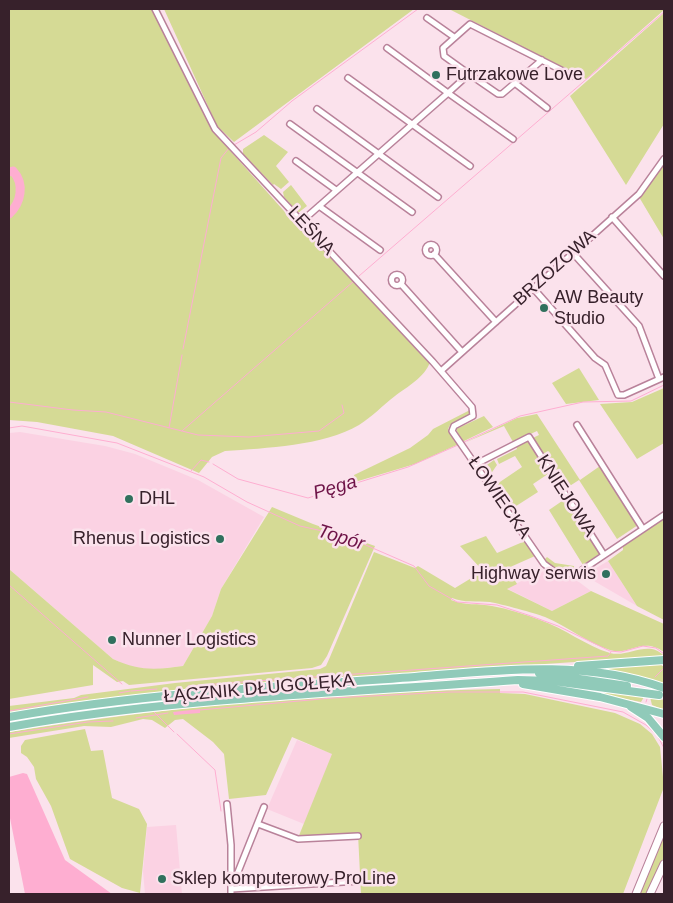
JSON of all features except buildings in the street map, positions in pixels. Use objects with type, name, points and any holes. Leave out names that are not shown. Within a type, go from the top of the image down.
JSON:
[{"type":"main road","points":[[510,672],[664,660]]},
{"type":"main road","points":[[551,669],[601,672],[664,688]]},
{"type":"main road","points":[[510,672],[594,680],[662,696]]},
{"type":"main road","name":"ŁĄCZNIK DŁUGOŁĘKA","points":[[9,717],[196,692],[510,672]]},
{"type":"main road","points":[[492,682],[553,681],[662,696]]},
{"type":"main road","points":[[492,682],[538,686],[623,703],[664,714]]},
{"type":"main road","name":"ŁĄCZNIK DŁUGOŁĘKA","points":[[9,727],[189,702],[492,682]]},
{"type":"main road","points":[[623,703],[648,718],[664,737]]},
{"type":"main road","points":[[636,894],[664,826]]},
{"type":"main road","points":[[650,894],[664,864]]},
{"type":"street","name":"LEŚNA","points":[[155,9],[216,129],[440,371],[474,411],[471,418],[452,429]]},
{"type":"street","points":[[427,18],[454,37]]},
{"type":"street","points":[[542,60],[516,84],[502,94],[498,94],[443,53],[443,48],[470,24],[542,60],[573,76]]},
{"type":"street","points":[[386,48],[513,139]]},
{"type":"street","points":[[302,221],[469,74]]},
{"type":"street","points":[[348,78],[470,166]]},
{"type":"street","points":[[516,84],[547,108]]},
{"type":"street","points":[[317,109],[438,197]]},
{"type":"street","points":[[290,124],[412,212]]},
{"type":"street","name":"BRZOZOWA","points":[[440,371],[638,194],[664,159]]},
{"type":"street","points":[[296,161],[336,190]]},
{"type":"street","points":[[319,206],[380,250]]},
{"type":"street","points":[[612,217],[664,276]]},
{"type":"street","points":[[533,288],[595,358],[602,362],[620,395],[662,378],[639,326],[572,252]]},
{"type":"street","points":[[434,254],[496,322]]},
{"type":"street","points":[[401,284],[462,352]]},
{"type":"street","points":[[577,425],[643,529]]},
{"type":"street","name":"ŁOWIECKA","points":[[452,429],[544,564],[556,572],[576,574],[604,555]]},
{"type":"street","name":"KNIEJOWA","points":[[476,464],[529,437],[604,555]]},
{"type":"street","points":[[604,555],[664,515]]},
{"type":"street","points":[[227,804],[232,889]]},
{"type":"street","points":[[232,889],[264,807]]},
{"type":"street","points":[[258,824],[298,839],[358,836]]},
{"type":"street","points":[[232,889],[359,882]]},
{"type":"shaded area","points":[[20,432],[105,446],[135,454],[198,480],[264,517],[221,589],[212,616],[183,666],[151,670],[128,666],[113,659],[9,569],[9,433]]},
{"type":"shaded area","points":[[608,561],[637,606],[594,581],[588,573]]},
{"type":"shaded area","points":[[544,571],[553,577],[557,575],[575,579],[591,591],[552,611],[506,588]]},
{"type":"shaded area","points":[[200,709],[200,713],[174,715],[173,712]]},
{"type":"shaded area","points":[[297,740],[333,754],[304,824],[267,809]]},
{"type":"shaded area","points":[[23,773],[27,774],[65,860],[112,894],[25,894],[9,813],[9,777]]},
{"type":"shaded area","points":[[176,825],[182,894],[145,894],[143,871],[147,827]]},
{"type":"green space","points":[[9,9],[152,9],[218,137],[290,220],[305,229],[430,362],[424,372],[359,425],[345,432],[312,442],[294,445],[225,451],[212,457],[199,473],[113,436],[37,422],[9,420]]},
{"type":"green space","points":[[164,9],[414,9],[234,142],[217,126]]},
{"type":"green space","points":[[449,9],[664,9],[664,10],[586,79]]},
{"type":"green space","points":[[664,13],[664,124],[626,185],[570,96]]},
{"type":"green space","points":[[264,135],[288,152],[276,166],[289,182],[281,189],[273,185],[243,154],[243,149]]},
{"type":"green space","points":[[664,162],[664,239],[639,197],[618,215]]},
{"type":"green space","points":[[291,185],[307,206],[298,213],[284,197],[283,192]]},
{"type":"green space","points":[[579,368],[599,400],[566,404],[552,383]]},
{"type":"green space","points":[[664,388],[664,443],[637,459],[600,404],[632,402]]},
{"type":"green space","points":[[470,410],[468,417],[450,425],[448,429],[459,444],[415,464],[355,482],[354,475],[410,448],[433,429]]},
{"type":"green space","points":[[537,414],[580,480],[600,466],[638,525],[617,539],[579,480],[565,489],[604,551],[583,565],[549,510],[565,499],[548,474],[533,484],[538,492],[513,508],[510,508],[494,486],[522,467],[515,456],[499,464],[497,459],[517,449],[516,446],[539,435],[537,431],[513,442],[504,426],[464,443],[517,418]]},
{"type":"green space","points":[[484,416],[493,427],[462,442],[456,429]]},
{"type":"green space","points":[[494,460],[497,465],[488,478],[483,470],[484,467]]},
{"type":"green space","points":[[272,507],[375,546],[327,656],[321,665],[312,668],[129,685],[123,681],[117,682],[93,665],[93,685],[9,699],[9,569],[113,659],[139,668],[183,666],[212,616],[221,589]]},
{"type":"green space","points":[[664,518],[664,620],[637,606],[608,561],[623,550],[623,546]]},
{"type":"green space","points":[[486,536],[497,553],[525,541],[535,556],[508,568],[517,584],[507,589],[552,611],[591,591],[664,624],[664,652],[649,646],[624,651],[610,650],[534,613],[490,602],[466,601],[452,598],[451,600],[498,607],[549,623],[592,646],[610,653],[617,654],[651,649],[658,651],[664,656],[232,685],[99,699],[9,714],[9,706],[74,698],[81,695],[175,683],[320,669],[326,666],[374,552],[415,568],[418,566],[455,588],[483,571],[460,546]]},
{"type":"green space","points":[[547,557],[555,563],[574,566],[575,571],[562,571],[554,568],[545,559]]},
{"type":"green space","points":[[661,663],[664,666],[664,685],[632,675],[592,668]]},
{"type":"green space","points":[[545,684],[644,697],[641,702]]},
{"type":"green space","points":[[500,689],[500,693],[525,694],[615,713],[640,724],[652,734],[660,747],[664,787],[623,894],[361,894],[358,834],[298,838],[332,754],[292,737],[266,795],[229,799],[224,754],[213,742],[183,719],[175,720],[165,728],[152,720],[143,719],[111,727],[84,726],[9,738],[9,732],[192,708],[377,693]]},
{"type":"green space","points":[[650,697],[664,700],[664,710],[652,705]]},
{"type":"green space","points":[[85,729],[91,751],[103,750],[112,798],[139,809],[147,824],[140,893],[122,888],[70,859],[51,806],[36,779],[34,767],[27,757],[21,753],[21,746],[25,740]]},
{"type":"green space","points":[[664,834],[664,857],[646,894],[639,894]]},
{"type":"waterway","points":[[234,145],[256,132],[292,101],[418,9]]},
{"type":"waterway","points":[[359,276],[664,12]]},
{"type":"waterway","points":[[183,349],[221,158],[229,148]]},
{"type":"waterway","points":[[9,172],[13,171],[17,176],[20,187],[19,199],[9,214]]},
{"type":"waterway","points":[[182,431],[354,281]]},
{"type":"waterway","points":[[169,428],[182,355]]},
{"type":"waterway","name":"Pęga","points":[[464,442],[520,416],[583,402],[631,401],[664,385]]},
{"type":"waterway","points":[[9,402],[106,412],[198,435],[249,437],[319,431],[344,413],[342,405]]},
{"type":"waterway","name":"Topór","points":[[9,428],[22,426],[117,443],[204,477],[247,502],[300,526],[345,536],[414,566],[429,586],[457,602],[497,605],[558,626],[610,651],[621,652],[643,646],[656,648],[664,654]]},
{"type":"waterway","name":"Pęga","points":[[213,464],[238,479],[308,498],[408,467],[458,445]]},
{"type":"waterway","name":"Pęga","points":[[191,471],[201,460],[209,462]]},
{"type":"waterway","points":[[9,585],[122,684]]},
{"type":"waterway","points":[[188,686],[608,656],[611,652]]},
{"type":"waterway","points":[[655,677],[664,668]]},
{"type":"waterway","points":[[131,691],[157,689]]},
{"type":"waterway","points":[[119,693],[130,691]]},
{"type":"waterway","points":[[200,710],[332,698],[451,692],[523,692],[623,712],[646,725],[657,735],[664,748]]},
{"type":"waterway","points":[[9,711],[88,697]]},
{"type":"waterway","points":[[154,712],[174,732]]},
{"type":"waterway","points":[[136,718],[168,713]]},
{"type":"waterway","points":[[9,734],[88,722],[113,721]]},
{"type":"waterway","points":[[177,734],[215,770],[221,811]]},
{"type":"place","name":"Futrzakowe Love","points":[[436,75]]},
{"type":"place","name":"AW Beauty Studio","points":[[544,308]]},
{"type":"place","name":"DHL","points":[[129,499]]},
{"type":"place","name":"Rhenus Logistics","points":[[220,539]]},
{"type":"place","name":"Highway serwis","points":[[606,574]]},
{"type":"place","name":"Nunner Logistics","points":[[112,640]]},
{"type":"place","name":"Sklep komputerowy ProLine","points":[[162,879]]}]
